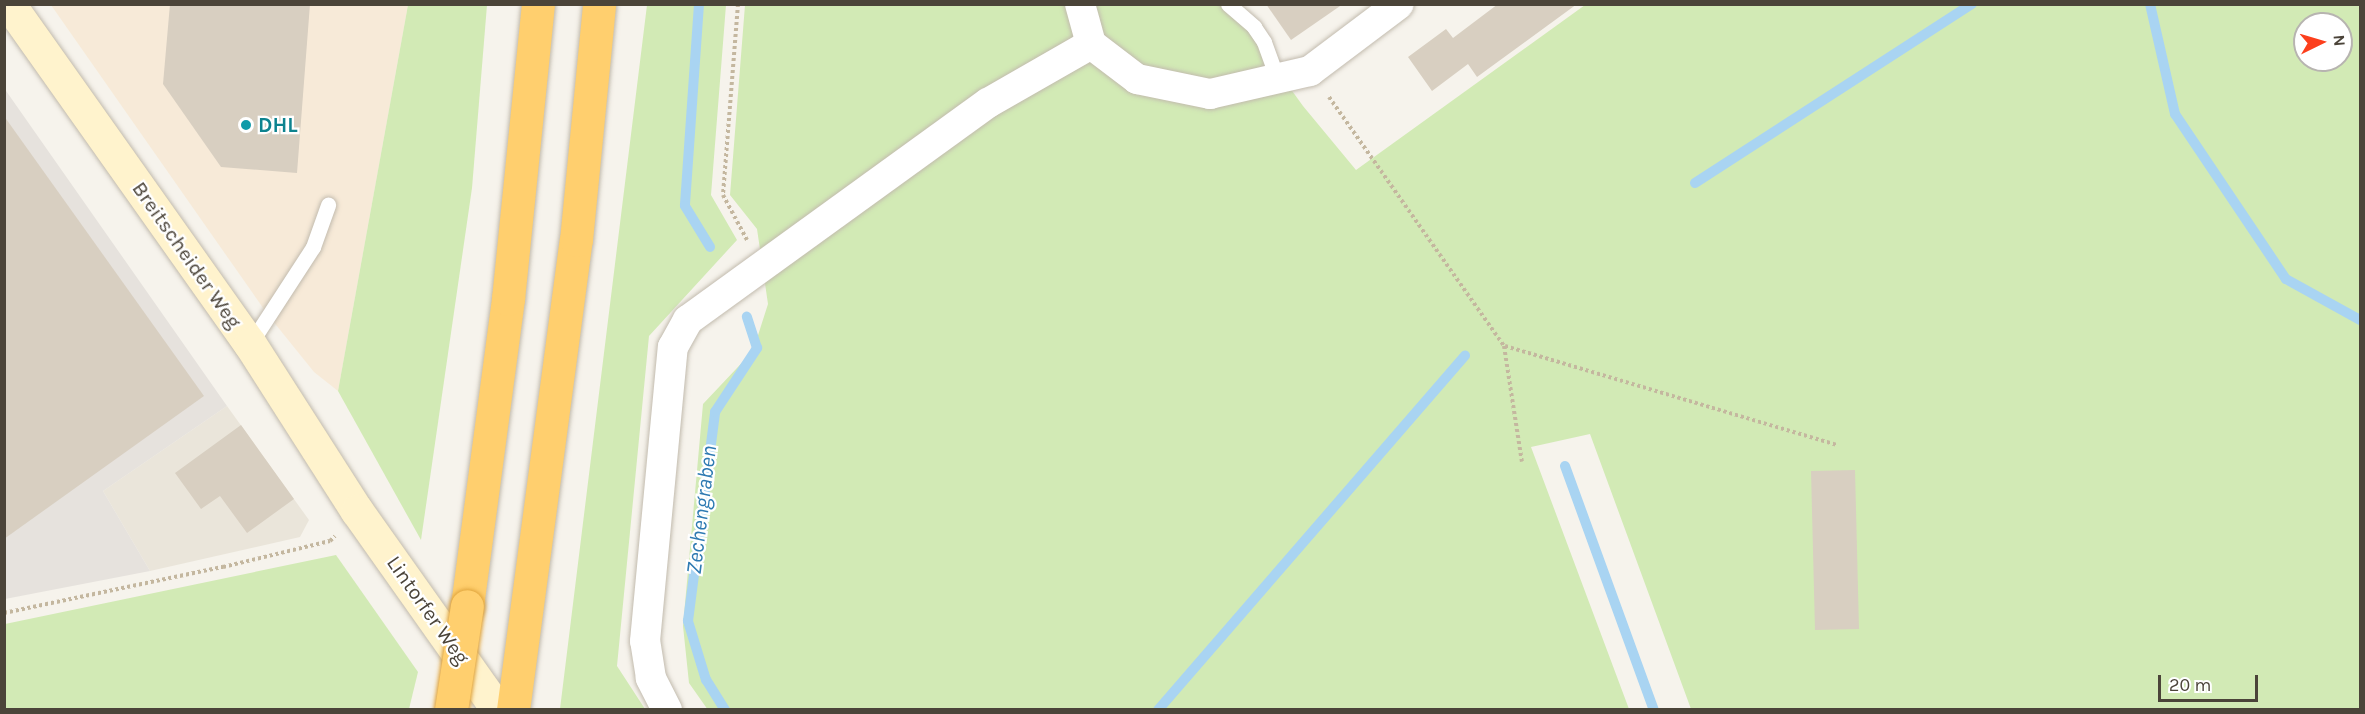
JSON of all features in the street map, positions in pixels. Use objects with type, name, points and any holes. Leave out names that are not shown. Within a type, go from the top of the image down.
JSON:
[{"type":"highway","points":[[451,710],[508,299],[538,4]]},
{"type":"highway","points":[[515,696],[576,240],[599,4]]},
{"type":"main road","name":"Breitscheider Weg","points":[[9,4],[250,344],[357,511]]},
{"type":"main road","name":"Lintorfer Weg","points":[[357,511],[498,710]]},
{"type":"street","points":[[1080,4],[1091,44],[1137,79],[1210,94],[1310,70],[1400,4]]},
{"type":"street","points":[[667,710],[651,678],[645,641],[673,347],[688,320],[988,103],[1091,44]]},
{"type":"lane","points":[[1227,4],[1254,27],[1264,42],[1277,78]]},
{"type":"lane","points":[[250,344],[313,247],[328,206]]},
{"type":"path","points":[[738,4],[723,195],[761,265]]},
{"type":"path","points":[[1310,70],[1504,346],[1522,462]]},
{"type":"path","points":[[1504,346],[1838,445]]},
{"type":"path","points":[[4,613],[330,541],[357,511]]},
{"type":"shaded area","points":[[51,5],[408,5],[338,391],[314,372],[268,315]]},
{"type":"shaded area","points":[[4,88],[227,406],[103,491],[150,571],[5,599]]},
{"type":"shaded area","points":[[227,406],[309,520],[300,537],[150,571],[103,491]]},
{"type":"green space","points":[[408,5],[487,5],[472,188],[421,540],[338,391]]},
{"type":"green space","points":[[647,5],[726,5],[711,195],[737,240],[649,336],[617,666],[645,709],[560,709]]},
{"type":"green space","points":[[745,5],[1230,5],[1303,106],[1356,170],[1585,5],[2360,5],[2360,709],[1691,709],[1590,434],[1531,447],[1629,709],[708,710],[689,683],[683,626],[703,404],[753,351],[768,304],[757,229],[730,195]]},
{"type":"green space","points":[[336,555],[418,672],[409,709],[5,709],[5,624]]},
{"type":"building","name":"DHL","points":[[170,4],[310,4],[297,173],[221,167],[163,84]]},
{"type":"building","points":[[1266,4],[1343,4],[1291,40]]},
{"type":"building","points":[[1498,4],[1577,4],[1477,77],[1468,64],[1432,91],[1408,57],[1446,29],[1453,38]]},
{"type":"building","points":[[4,116],[204,396],[4,539]]},
{"type":"building","points":[[241,425],[294,499],[247,533],[220,496],[201,509],[175,473]]},
{"type":"building","points":[[1855,470],[1859,629],[1815,630],[1811,471]]},
{"type":"waterway","name":"Zechengraben","points":[[699,4],[685,206],[710,247]]},
{"type":"waterway","points":[[1695,183],[1972,4]]},
{"type":"waterway","points":[[2150,4],[2175,114],[2286,279],[2360,320]]},
{"type":"waterway","name":"Zechengraben","points":[[725,710],[706,680],[688,621],[715,412],[757,348],[747,317]]},
{"type":"waterway","points":[[1158,710],[1465,356]]},
{"type":"waterway","points":[[1565,466],[1654,710]]},
{"type":"place","name":"DHL","points":[[246,125]]}]
